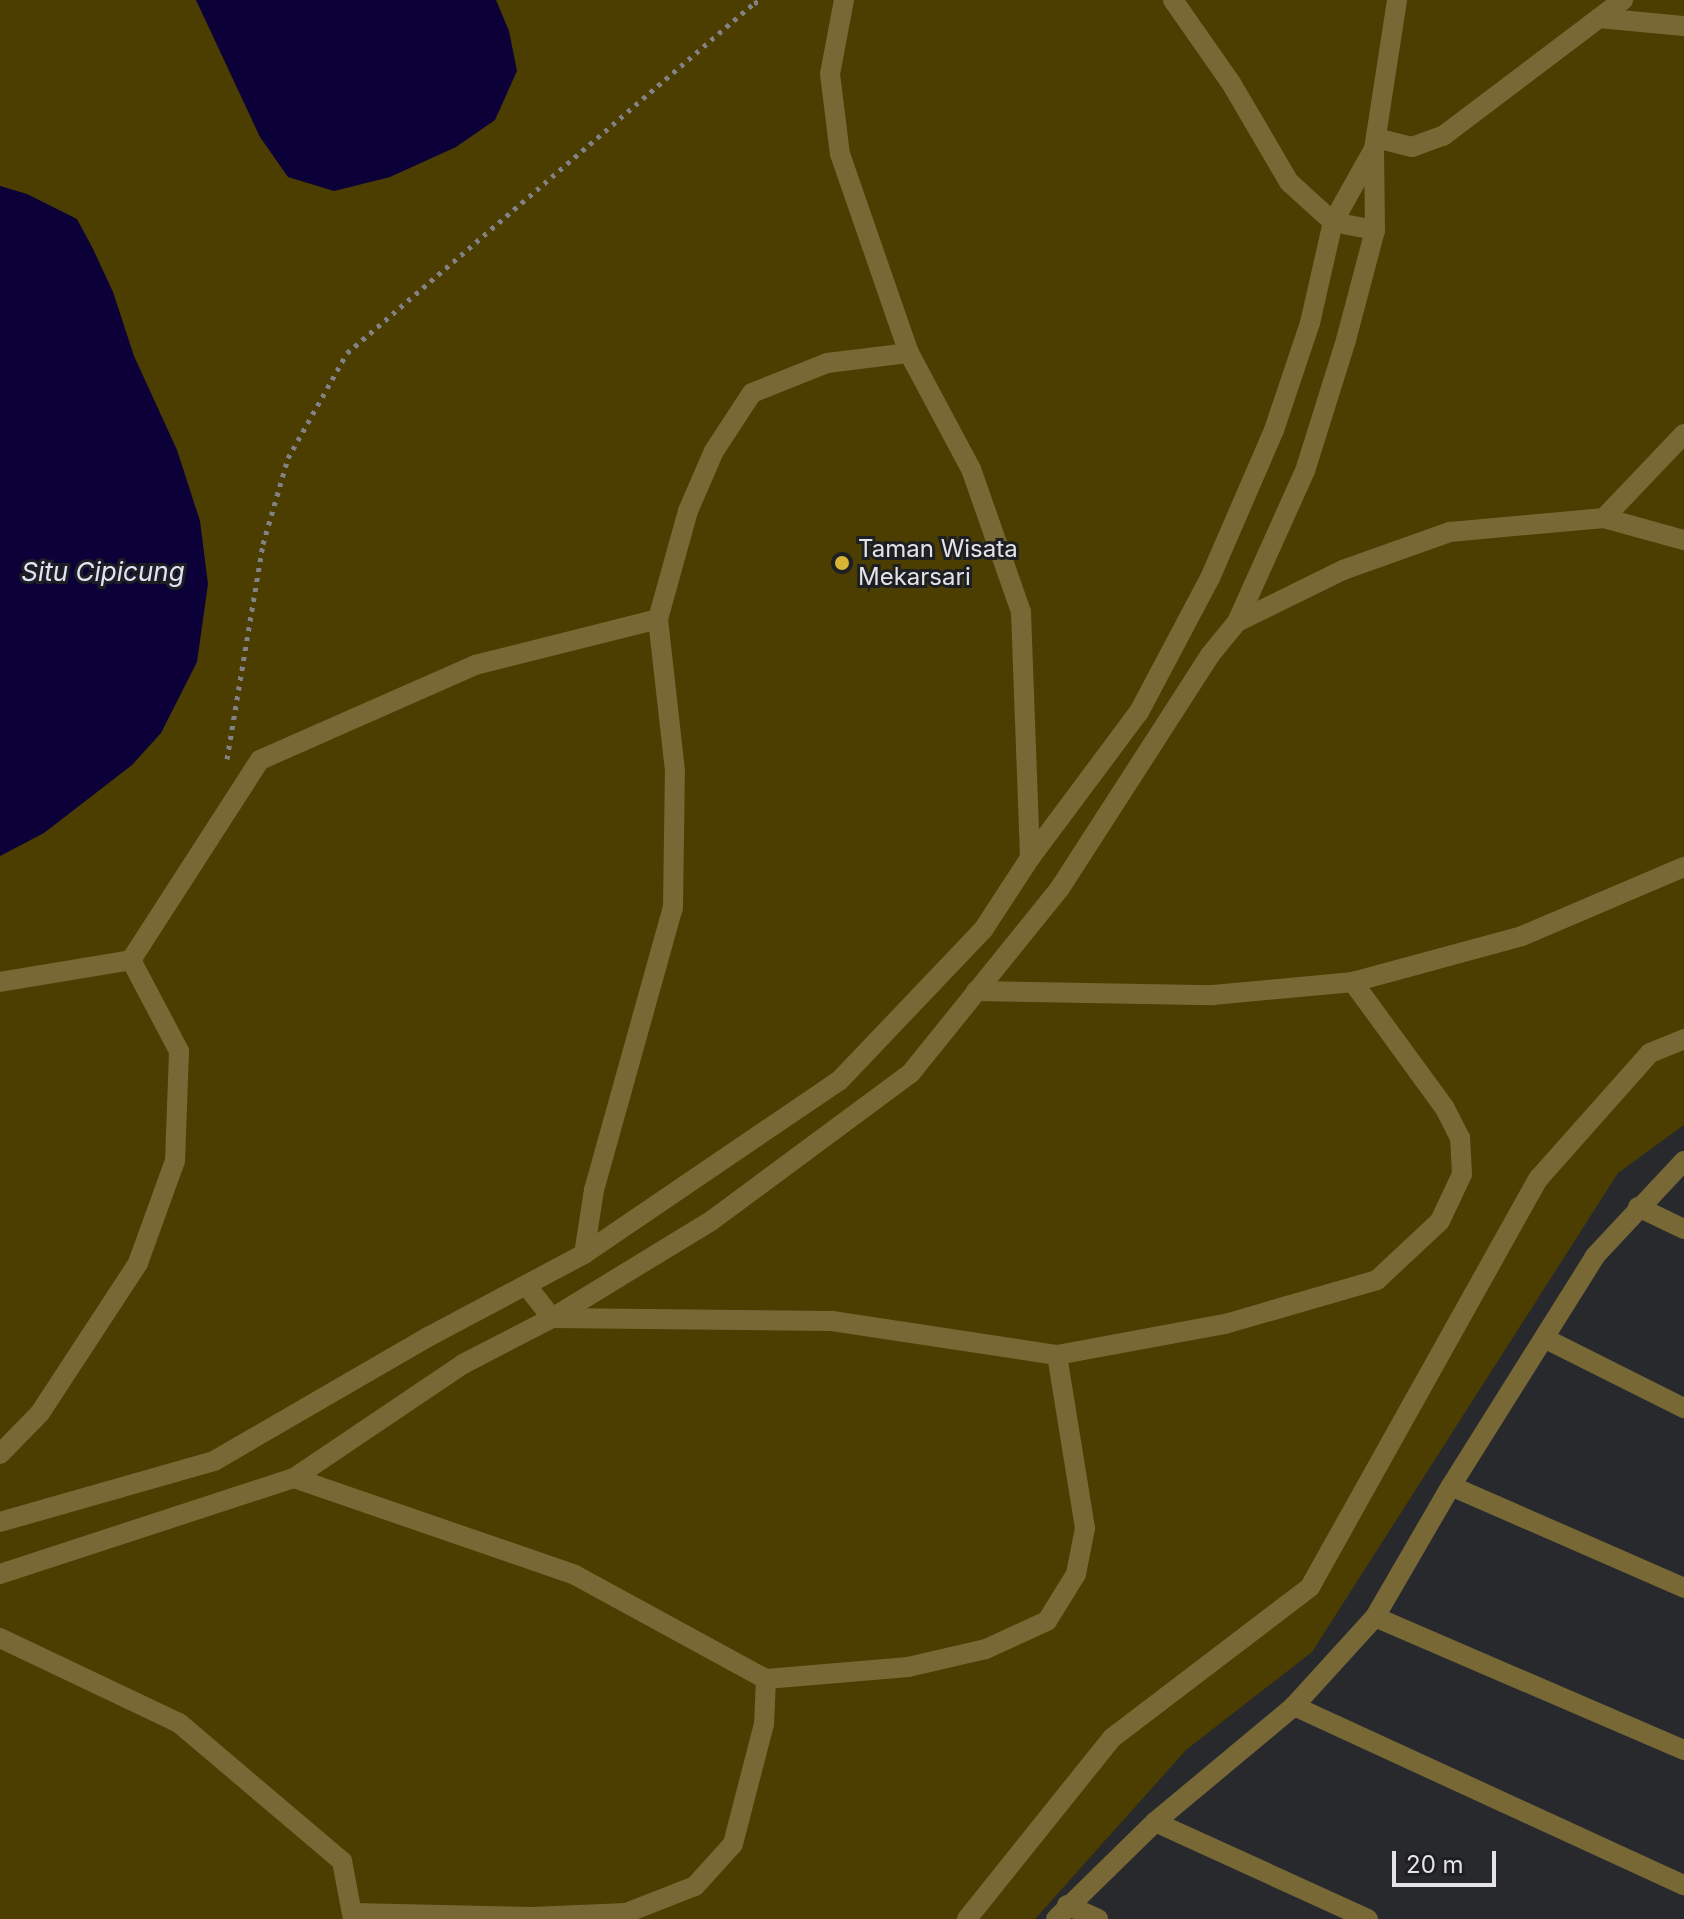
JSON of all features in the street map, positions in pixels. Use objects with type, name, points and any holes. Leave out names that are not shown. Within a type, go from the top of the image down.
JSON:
[{"type":"street","points":[[844,0],[830,74],[840,154],[909,353],[971,469],[1021,612],[1030,858]]},
{"type":"street","points":[[1173,0],[1231,83],[1289,182],[1333,222],[1375,230]]},
{"type":"street","points":[[0,1574],[294,1478],[463,1364],[552,1318],[711,1221],[910,1074],[1060,888],[1210,655],[1237,622],[1305,471],[1346,340],[1375,230],[1375,144],[1397,0]]},
{"type":"street","points":[[1375,144],[1412,147],[1443,136],[1623,0]]},
{"type":"street","points":[[1599,18],[1684,26]]},
{"type":"street","points":[[0,1522],[214,1461],[428,1337],[584,1254],[839,1081],[983,930],[1030,858],[1139,712],[1210,578],[1274,430],[1310,323],[1333,222],[1375,144]]},
{"type":"street","points":[[584,1254],[594,1190],[673,908],[675,771],[658,619],[693,499],[714,451],[752,393],[827,363],[909,353]]},
{"type":"street","points":[[1604,518],[1684,434]]},
{"type":"street","points":[[1237,622],[1343,570],[1450,532],[1604,518],[1684,540]]},
{"type":"street","points":[[0,982],[131,960],[260,760],[475,665],[658,619]]},
{"type":"street","points":[[976,991],[1213,995],[1353,982],[1522,936],[1684,867]]},
{"type":"street","points":[[0,1454],[40,1413],[138,1263],[175,1161],[179,1051],[131,960]]},
{"type":"street","points":[[552,1318],[832,1321],[1057,1355],[1225,1324],[1377,1280],[1440,1221],[1462,1174],[1460,1138],[1444,1107],[1353,982]]},
{"type":"street","points":[[967,1919],[1112,1738],[1310,1587],[1539,1178],[1650,1053],[1684,1039]]},
{"type":"street","points":[[1061,1912],[1155,1822],[1294,1706],[1375,1617],[1451,1486],[1595,1256],[1684,1161]]},
{"type":"street","points":[[1638,1207],[1684,1229]]},
{"type":"street","points":[[526,1285],[552,1318]]},
{"type":"street","points":[[1544,1338],[1684,1408]]},
{"type":"street","points":[[294,1478],[575,1575],[766,1679],[908,1667],[986,1649],[1047,1621],[1076,1574],[1085,1528],[1057,1355]]},
{"type":"street","points":[[1451,1486],[1684,1588]]},
{"type":"street","points":[[1375,1617],[1684,1750]]},
{"type":"street","points":[[0,1638],[179,1723],[342,1861],[354,1916],[531,1917],[626,1913],[695,1886],[733,1844],[764,1724],[766,1679]]},
{"type":"street","points":[[1294,1706],[1684,1885]]},
{"type":"street","points":[[1155,1822],[1368,1919]]},
{"type":"street","points":[[1061,1912],[1098,1919]]},
{"type":"path","points":[[225,769],[263,544],[288,458],[347,353],[754,3],[764,0]]},
{"type":"shaded area","name":"Taman Wisata Mekarsari","points":[[0,0],[1684,0],[1684,1125],[1618,1173],[1312,1652],[1186,1750],[1035,1919],[0,1919]]},
{"type":"water","points":[[196,0],[496,0],[509,31],[517,71],[495,120],[456,147],[390,177],[334,191],[288,177],[260,137]]},
{"type":"water","name":"Situ Cipicung","points":[[0,186],[27,194],[77,219],[93,249],[113,292],[134,356],[177,450],[200,521],[208,584],[197,662],[161,733],[132,765],[44,833],[0,856]]},
{"type":"place","name":"Taman Wisata Mekarsari","points":[[842,563]]}]
